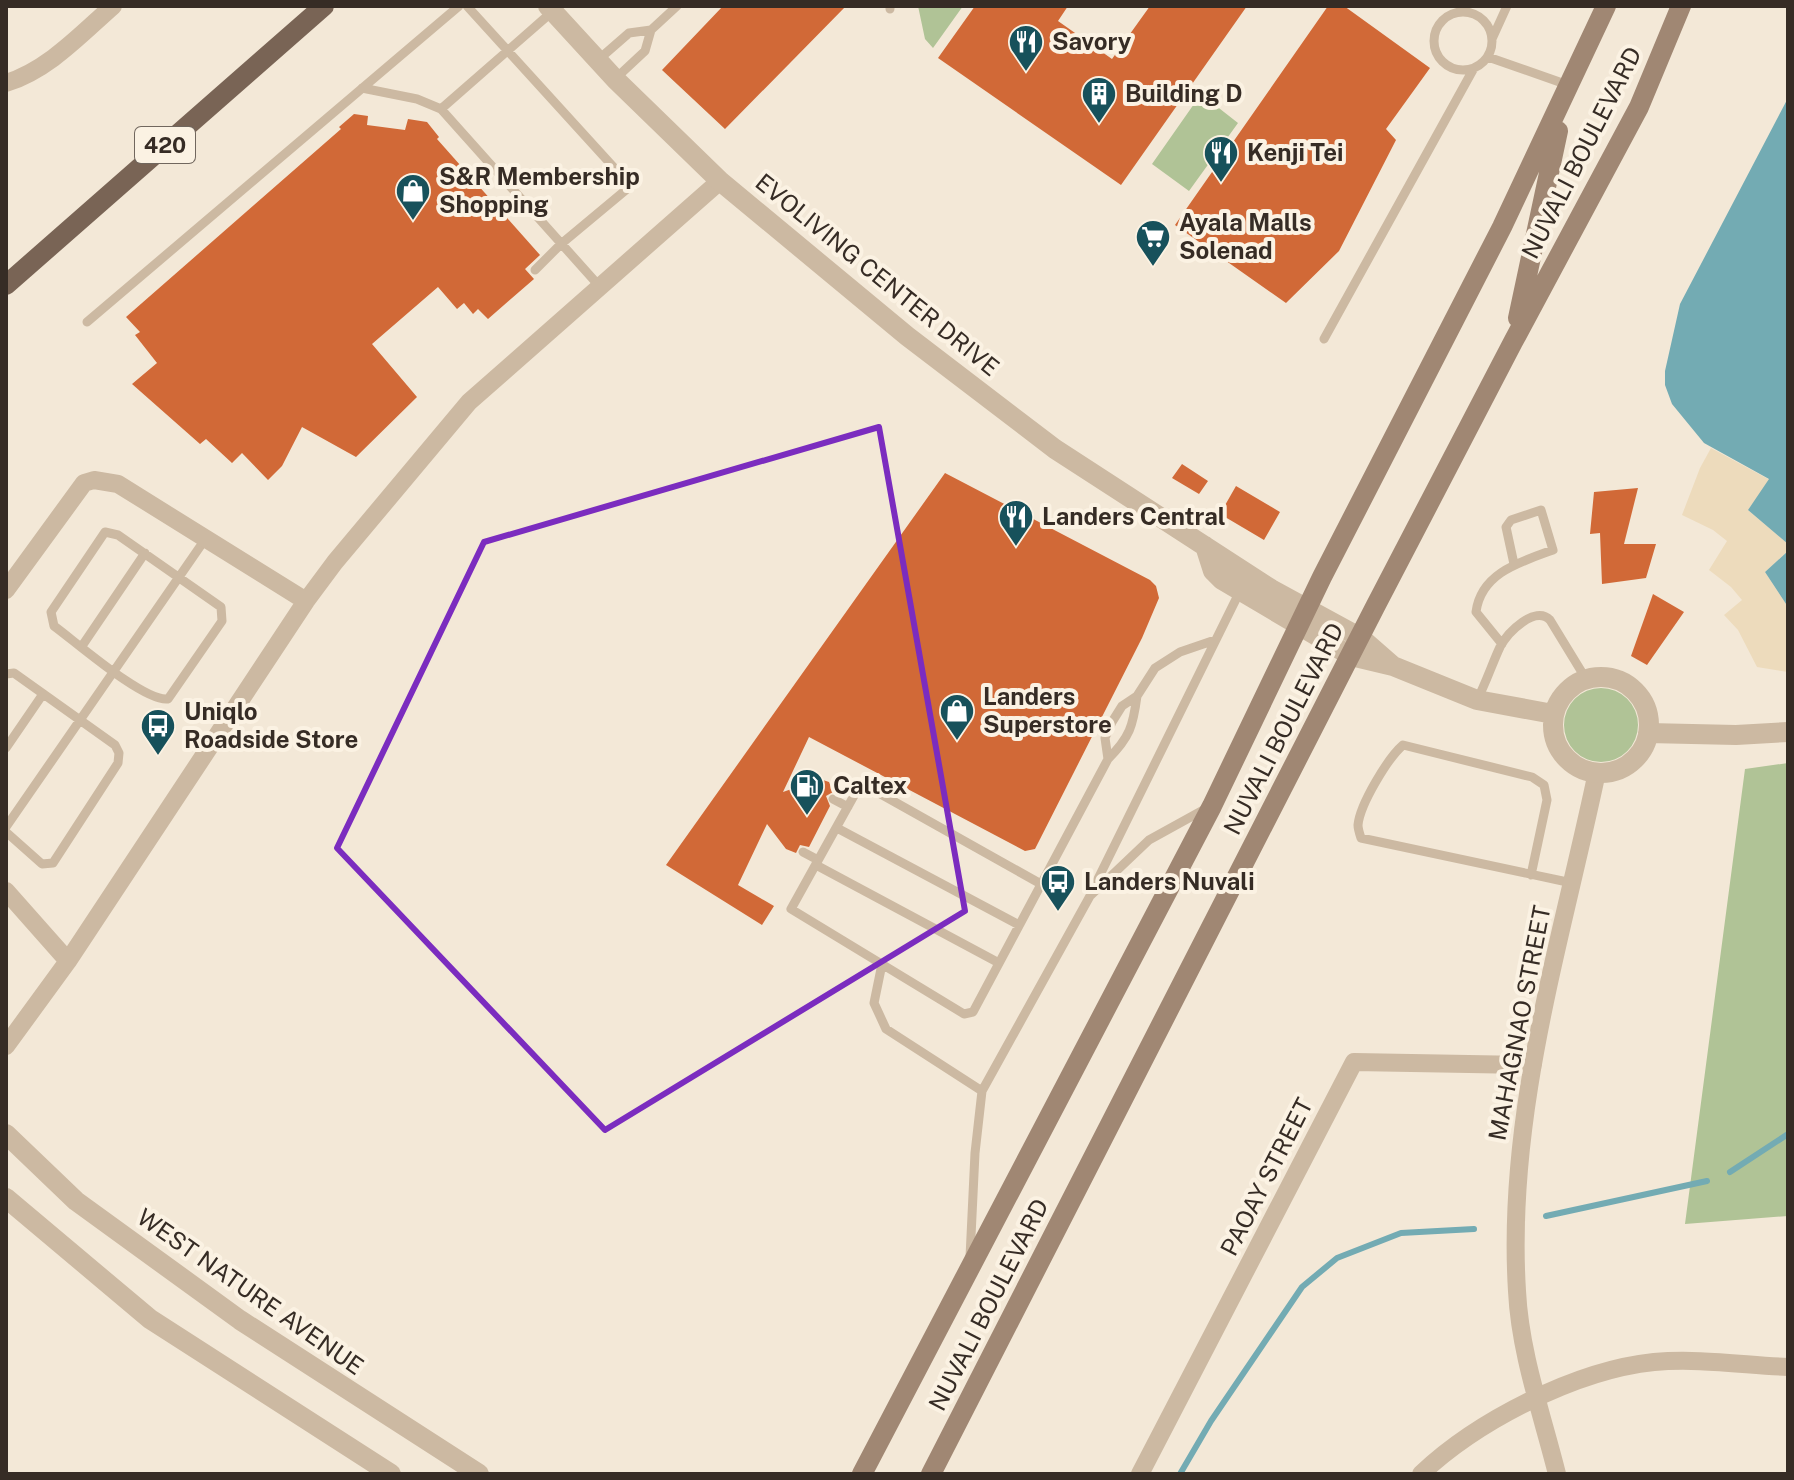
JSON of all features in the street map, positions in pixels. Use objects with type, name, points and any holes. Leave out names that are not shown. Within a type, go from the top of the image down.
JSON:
[{"type":"main road","name":"420","points":[[6,285],[324,6]]},
{"type":"main road","name":"NUVALI BOULEVARD","points":[[862,1474],[1212,806],[1302,618],[1502,227],[1606,6]]},
{"type":"main road","name":"NUVALI BOULEVARD","points":[[931,1474],[1513,342],[1639,107],[1681,6]]},
{"type":"main road","points":[[1513,342],[1567,92]]},
{"type":"street","points":[[6,83],[23,77],[58,54],[113,6]]},
{"type":"street","name":"EVOLIVING CENTER DRIVE","points":[[552,8],[615,79],[720,181],[907,336],[1025,429],[1271,589],[1302,618]]},
{"type":"street","points":[[6,1046],[68,961],[306,601],[335,562],[469,402],[720,181]]},
{"type":"street","points":[[6,590],[84,483],[94,480],[118,484],[306,601]]},
{"type":"street","name":"EVOLIVING CENTER DRIVE","points":[[1205,546],[1213,571],[1222,580],[1393,666],[1477,700],[1553,714]]},
{"type":"street","points":[[1586,679],[1616,680],[1635,691],[1647,709],[1645,745],[1629,764],[1606,773],[1578,768],[1565,758],[1556,745],[1552,730],[1553,714],[1565,692],[1586,679]]},
{"type":"street","points":[[1648,733],[1736,735],[1788,732]]},
{"type":"street","name":"MAHAGNAO STREET","points":[[1557,1474],[1523,1338],[1517,1293],[1515,1223],[1520,1140],[1533,1065],[1597,772]]},
{"type":"street","points":[[6,891],[68,961]]},
{"type":"street","name":"PAOAY STREET","points":[[1140,1474],[1354,1062],[1533,1065]]},
{"type":"street","name":"WEST NATURE AVENUE","points":[[6,1134],[76,1201],[215,1302],[373,1408],[479,1474]]},
{"type":"street","points":[[6,1198],[150,1319],[391,1474]]},
{"type":"street","points":[[1421,1474],[1445,1451],[1493,1420],[1537,1398],[1593,1376],[1653,1362],[1788,1367]]},
{"type":"lane","points":[[87,322],[459,6]]},
{"type":"lane","points":[[467,6],[628,183],[627,189],[535,270]]},
{"type":"lane","points":[[615,79],[645,51],[651,30],[677,6]]},
{"type":"lane","points":[[1324,339],[1474,68],[1488,57],[1492,39],[1507,6]]},
{"type":"lane","points":[[441,109],[552,8]]},
{"type":"lane","points":[[1474,68],[1456,69],[1441,60],[1436,52],[1438,26],[1450,11],[1476,15],[1484,21],[1492,39]]},
{"type":"lane","points":[[598,60],[629,33],[651,30]]},
{"type":"lane","points":[[1488,57],[1567,92]]},
{"type":"lane","points":[[362,88],[417,99],[441,109],[601,288]]},
{"type":"lane","points":[[1502,644],[1476,612],[1478,598],[1486,583],[1514,564],[1553,550],[1541,510],[1511,520],[1506,527],[1514,564]]},
{"type":"lane","points":[[105,532],[118,535],[179,576],[221,607],[222,621],[168,699],[153,698],[114,673],[54,626],[51,612],[105,532]]},
{"type":"lane","points":[[6,674],[14,673],[43,694],[80,720],[115,745],[119,753],[118,763],[53,863],[42,864],[7,823],[80,720],[114,673],[206,538]]},
{"type":"lane","points":[[82,646],[145,553]]},
{"type":"lane","points":[[969,1269],[975,1153],[982,1091],[1090,896],[1240,591]]},
{"type":"lane","points":[[1477,700],[1502,644],[1521,624],[1538,614],[1546,615],[1586,679]]},
{"type":"lane","points":[[1108,759],[1105,738],[1108,730],[1122,706],[1137,696],[1155,668],[1180,652],[1215,640]]},
{"type":"lane","points":[[6,748],[43,694]]},
{"type":"lane","points":[[1041,884],[861,783],[791,909],[964,1014],[973,1012],[1108,759],[1122,745],[1133,725],[1137,696]]},
{"type":"lane","points":[[1531,875],[1547,800],[1544,785],[1532,777],[1403,745],[1392,755],[1373,787],[1358,826],[1361,838],[1531,875],[1572,883]]},
{"type":"lane","points":[[833,799],[848,807]]},
{"type":"lane","points":[[1090,896],[1149,840],[1212,806]]},
{"type":"lane","points":[[837,828],[1019,925]]},
{"type":"lane","points":[[803,852],[817,863],[999,963]]},
{"type":"lane","points":[[882,964],[874,1003],[886,1029],[982,1091]]},
{"type":"highlighted area","points":[[879,427],[965,911],[605,1130],[337,848],[484,542]]},
{"type":"green space","points":[[918,6],[963,6],[933,48],[925,39]]},
{"type":"green space","points":[[1201,94],[1238,123],[1189,191],[1152,164]]},
{"type":"green space","points":[[1601,688],[1615,691],[1627,699],[1635,711],[1638,725],[1635,739],[1627,751],[1615,759],[1601,762],[1587,759],[1575,751],[1567,739],[1564,725],[1567,711],[1575,699],[1587,691]]},
{"type":"green space","points":[[1788,763],[1788,1216],[1685,1224],[1745,769]]},
{"type":"shaded area","points":[[1711,448],[1770,480],[1748,510],[1788,544],[1788,551],[1765,572],[1788,607],[1788,672],[1757,667],[1738,630],[1724,615],[1742,600],[1709,570],[1727,541],[1713,530],[1682,515]]},
{"type":"water","points":[[1788,98],[1788,544],[1748,510],[1769,479],[1704,443],[1672,404],[1665,385],[1665,371],[1680,304]]},
{"type":"water","points":[[1788,551],[1788,607],[1765,572]]},
{"type":"building","points":[[723,6],[846,6],[725,129],[662,70]]},
{"type":"building","name":"Building D","points":[[975,6],[1068,6],[1058,21],[1112,59],[1150,6],[1247,6],[1121,185],[938,58]]},
{"type":"building","points":[[1328,6],[1344,6],[1430,68],[1386,129],[1396,140],[1339,251],[1286,303],[1175,225]]},
{"type":"building","points":[[354,114],[368,116],[367,125],[405,130],[408,119],[427,122],[439,137],[437,139],[540,255],[525,269],[534,279],[488,319],[478,309],[473,314],[464,303],[457,309],[438,287],[372,344],[417,397],[356,457],[302,427],[282,466],[268,480],[242,453],[232,463],[206,439],[200,444],[132,384],[157,363],[135,335],[140,332],[126,317],[341,129],[339,127]]},
{"type":"building","points":[[1182,464],[1208,481],[1199,494],[1172,478]]},
{"type":"building","points":[[945,473],[1150,580],[1156,586],[1159,598],[1142,638],[1035,849],[1025,851],[809,737],[783,792],[820,779],[829,782],[833,792],[826,796],[830,806],[809,847],[800,845],[796,853],[786,849],[767,824],[738,885],[774,906],[762,925],[666,865]]},
{"type":"building","points":[[1236,486],[1280,512],[1264,540],[1220,514]]},
{"type":"building","points":[[1638,488],[1624,544],[1656,544],[1646,578],[1602,584],[1600,533],[1590,534],[1594,492]]},
{"type":"building","points":[[1653,594],[1684,612],[1647,665],[1631,656]]},
{"type":"waterway","points":[[1730,1172],[1788,1134]]},
{"type":"waterway","points":[[1546,1216],[1707,1181]]},
{"type":"waterway","points":[[1180,1474],[1211,1421],[1302,1287],[1337,1258],[1401,1233],[1474,1229]]},
{"type":"place","name":"Savory","points":[[1026,73]]},
{"type":"place","name":"Building D","points":[[1099,125]]},
{"type":"place","name":"Kenji Tei","points":[[1221,184]]},
{"type":"place","name":"S&R Membership Shopping","points":[[413,222]]},
{"type":"place","name":"Ayala Malls Solenad","points":[[1153,268]]},
{"type":"place","name":"Landers Central","points":[[1016,548]]},
{"type":"place","name":"Landers Superstore","points":[[957,742]]},
{"type":"place","name":"Uniqlo Roadside Store","points":[[158,757]]},
{"type":"place","name":"Caltex","points":[[807,817]]},
{"type":"place","name":"Landers Nuvali","points":[[1058,913]]}]
